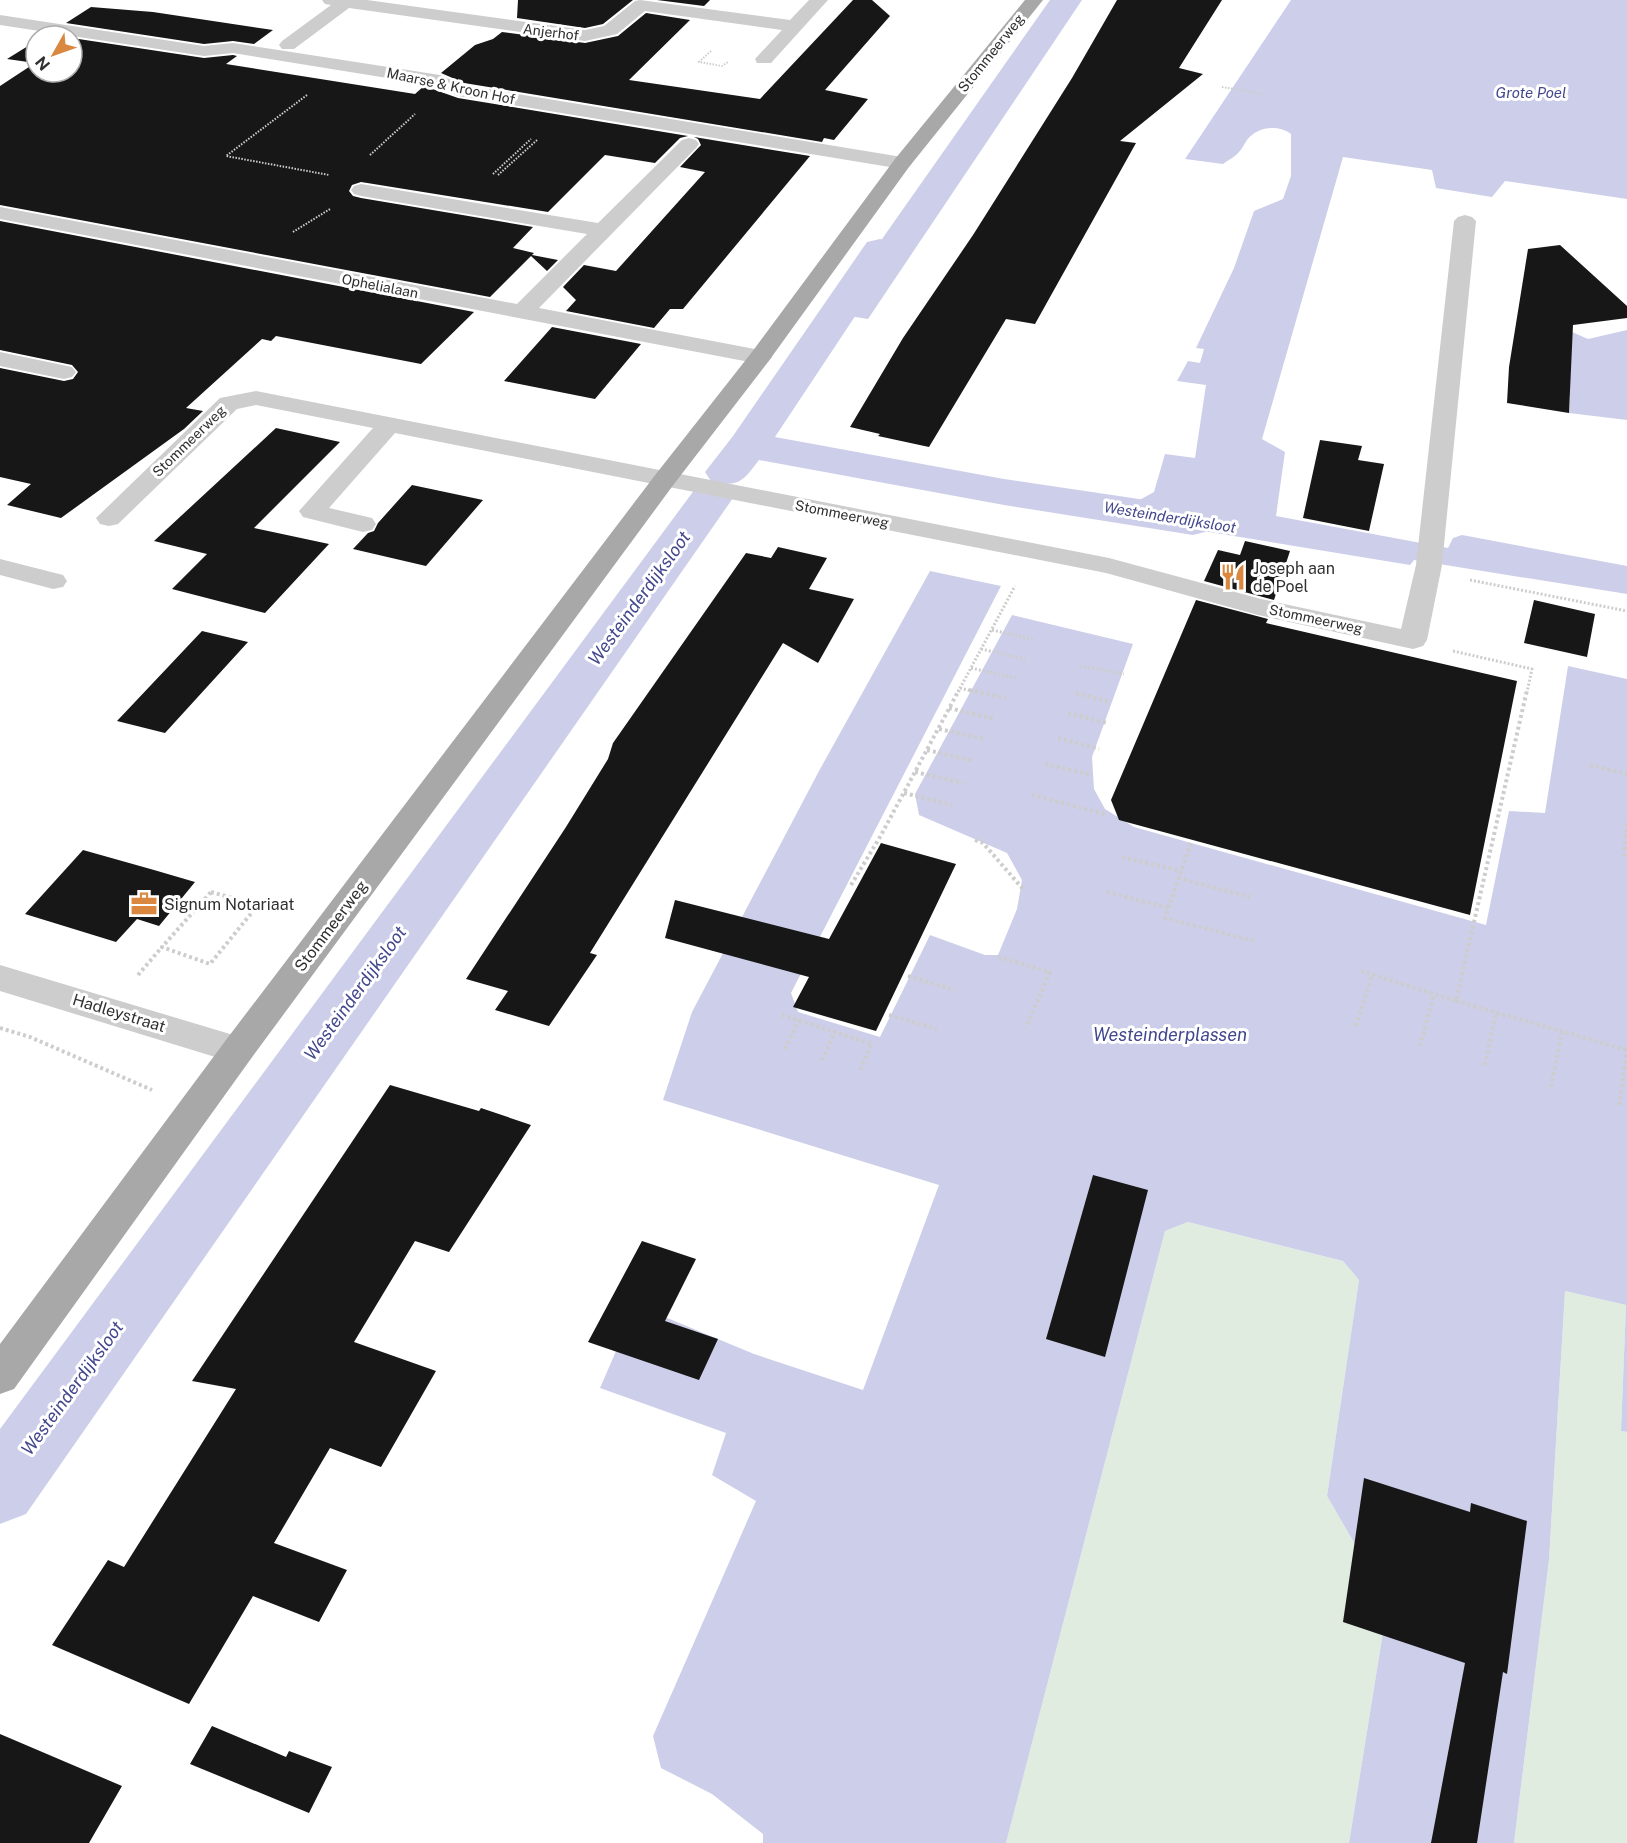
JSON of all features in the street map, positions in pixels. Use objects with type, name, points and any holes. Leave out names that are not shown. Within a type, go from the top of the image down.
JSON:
[{"type":"main road","name":"Stommeerweg","points":[[0,1376],[238,1050],[902,163],[1034,0]]},
{"type":"street","points":[[764,59],[819,0]]},
{"type":"street","points":[[288,45],[339,1]]},
{"type":"street","name":"Anjerhof","points":[[339,1],[572,35],[598,36],[611,31],[641,5],[795,26]]},
{"type":"street","points":[[476,21],[492,8]]},
{"type":"street","name":"Maarse & Kroon Hof","points":[[0,20],[204,51],[233,48],[440,81],[458,90],[902,163]]},
{"type":"street","points":[[520,313],[689,144]]},
{"type":"street","points":[[353,184],[602,230]]},
{"type":"street","name":"Ophelialaan","points":[[0,213],[759,357]]},
{"type":"street","points":[[1413,639],[1430,560],[1466,221]]},
{"type":"street","points":[[0,359],[64,372]]},
{"type":"street","name":"Stommeerweg","points":[[110,518],[228,403],[256,398],[1109,566],[1258,607],[1413,639]]},
{"type":"street","points":[[363,525],[312,511],[390,424]]},
{"type":"street","points":[[0,567],[53,581]]},
{"type":"street","name":"Hadleystraat","points":[[0,978],[238,1050]]},
{"type":"path","points":[[346,66],[226,156],[353,184]]},
{"type":"path","points":[[1222,87],[1263,94]]},
{"type":"path","points":[[247,260],[353,184],[418,111]]},
{"type":"path","points":[[492,181],[540,136]]},
{"type":"path","points":[[490,177],[532,138]]},
{"type":"path","points":[[1430,560],[1627,611]]},
{"type":"path","points":[[852,885],[939,729],[1012,591]]},
{"type":"path","points":[[992,630],[1035,640]]},
{"type":"path","points":[[1413,639],[1437,648],[1532,669],[1456,1001]]},
{"type":"path","points":[[981,649],[1025,659]]},
{"type":"path","points":[[1080,666],[1124,674]]},
{"type":"path","points":[[971,668],[1016,678]]},
{"type":"path","points":[[960,688],[1006,698]]},
{"type":"path","points":[[1076,693],[1111,702]]},
{"type":"path","points":[[949,708],[995,719]]},
{"type":"path","points":[[1068,713],[1107,723]]},
{"type":"path","points":[[939,729],[985,739]]},
{"type":"path","points":[[1058,738],[1099,749]]},
{"type":"path","points":[[927,750],[974,761]]},
{"type":"path","points":[[1045,764],[1092,775]]},
{"type":"path","points":[[1590,765],[1627,774]]},
{"type":"path","points":[[915,772],[963,783]]},
{"type":"path","points":[[904,793],[952,805]]},
{"type":"path","points":[[1032,795],[1105,814]]},
{"type":"path","points":[[1624,856],[1627,823]]},
{"type":"path","points":[[975,840],[983,843],[1023,889]]},
{"type":"path","points":[[1191,843],[1165,918],[1254,941]]},
{"type":"path","points":[[1122,857],[1181,871]]},
{"type":"path","points":[[1178,878],[1250,897]]},
{"type":"path","points":[[1107,891],[1169,908]]},
{"type":"path","points":[[108,1010],[162,947],[211,892],[258,905],[210,964],[162,947]]},
{"type":"path","points":[[999,957],[1050,972],[1026,1028]]},
{"type":"path","points":[[1361,971],[1627,1050],[1619,1105]]},
{"type":"path","points":[[1356,1026],[1372,975]]},
{"type":"path","points":[[908,976],[955,990]]},
{"type":"path","points":[[1420,1046],[1434,994]]},
{"type":"path","points":[[1485,1065],[1496,1012]]},
{"type":"path","points":[[782,1015],[872,1044],[859,1072]]},
{"type":"path","points":[[889,1015],[937,1029]]},
{"type":"path","points":[[785,1049],[799,1019]]},
{"type":"path","points":[[0,1028],[30,1037],[195,1108]]},
{"type":"path","points":[[822,1060],[836,1031]]},
{"type":"path","points":[[1551,1087],[1562,1032]]},
{"type":"green space","points":[[1188,1222],[1343,1261],[1359,1280],[1327,1496],[1388,1601],[1349,1843],[1006,1843],[1165,1231]]},
{"type":"green space","points":[[1565,1291],[1626,1305],[1621,1431],[1627,1432],[1627,1843],[1514,1843],[1549,1560]]},
{"type":"water","points":[[1050,0],[1082,0],[868,319],[830,313]]},
{"type":"water","name":"Grote Poel","points":[[1291,0],[1627,0],[1627,199],[1505,181],[1492,197],[1436,188],[1432,170],[1343,157],[1262,439],[1285,452],[1276,516],[1448,548],[1453,538],[1462,535],[1627,566],[1627,594],[1414,560],[1410,565],[1099,514],[1134,503],[1154,492],[1165,454],[1195,458],[1206,385],[1177,381],[1188,361],[1200,363],[1204,349],[1196,348],[1234,268],[1254,211],[1283,199],[1291,176],[1291,134],[1274,128],[1256,132],[1237,154],[1223,164],[1185,159]]},
{"type":"water","points":[[1627,330],[1627,420],[1569,413],[1570,394],[1566,360],[1572,332],[1588,339]]},
{"type":"water","name":"Westeinderplassen","points":[[930,571],[1001,586],[791,993],[798,1012],[880,1037],[930,935],[985,955],[998,955],[1017,909],[1022,880],[1007,853],[919,815],[915,794],[1012,615],[1133,644],[1092,757],[1094,789],[1105,809],[1134,827],[1486,925],[1509,811],[1545,813],[1568,666],[1627,679],[1627,1432],[1621,1431],[1626,1305],[1565,1291],[1549,1560],[1514,1843],[1349,1843],[1388,1601],[1327,1496],[1359,1280],[1343,1261],[1188,1222],[1165,1231],[1006,1843],[763,1843],[763,1834],[712,1794],[661,1768],[653,1736],[756,1501],[712,1475],[726,1433],[600,1388],[636,1305],[754,1354],[863,1390],[939,1185],[663,1100],[692,1012],[819,771]]},
{"type":"building","points":[[518,0],[633,0],[603,24],[585,28],[517,18]]},
{"type":"building","points":[[657,0],[710,0],[704,6]]},
{"type":"building","points":[[853,0],[872,0],[890,16],[825,90],[868,99],[834,140],[824,138],[822,142],[464,83],[441,73],[475,45],[493,39],[502,32],[585,43],[618,36],[646,13],[690,20],[629,80],[760,99]]},
{"type":"building","points":[[1117,0],[1222,0],[1179,68],[1203,74],[1120,141],[1136,143],[1035,324],[1006,319],[929,447],[878,436],[880,434],[850,427],[903,338],[973,235],[1072,78]]},
{"type":"building","points":[[91,7],[153,12],[273,30],[254,44],[233,41],[204,44],[66,23]]},
{"type":"building","points":[[84,40],[204,58],[233,55],[237,56],[226,64],[415,94],[424,86],[458,98],[688,136],[680,138],[655,163],[605,155],[548,212],[361,182],[352,185],[349,191],[353,196],[361,198],[533,227],[513,248],[534,253],[532,255],[558,260],[547,271],[531,256],[490,297],[0,205],[0,86],[24,70],[24,84],[84,84]]},
{"type":"building","points":[[24,48],[24,61],[7,59]]},
{"type":"building","points":[[694,137],[810,156],[683,309],[670,309],[654,328],[566,311],[576,300],[563,287],[584,265],[616,271],[705,172],[680,167],[701,145]]},
{"type":"building","points":[[0,221],[474,312],[421,364],[276,336],[271,341],[262,339],[186,408],[203,411],[184,429],[61,518],[7,505],[31,484],[0,477],[0,368],[64,381],[73,379],[78,372],[72,365],[0,350]]},
{"type":"building","points":[[1560,245],[1627,306],[1627,318],[1573,325],[1569,413],[1507,403],[1509,367],[1528,249]]},
{"type":"building","points":[[552,327],[641,344],[595,399],[504,381]]},
{"type":"building","points":[[276,428],[340,442],[254,528],[329,544],[265,613],[172,589],[207,554],[154,541]]},
{"type":"building","points":[[1320,440],[1362,446],[1358,460],[1384,464],[1369,531],[1303,518]]},
{"type":"building","points":[[412,485],[483,500],[426,566],[353,549],[368,533],[374,531],[378,523]]},
{"type":"building","points":[[1245,541],[1290,551],[1274,600],[1204,581],[1218,550],[1240,555]]},
{"type":"building","points":[[778,547],[827,558],[809,589],[854,599],[818,663],[783,643],[590,953],[597,955],[549,1026],[495,1010],[508,991],[466,979],[566,827],[608,759],[613,743],[746,553],[771,558]]},
{"type":"building","points":[[1196,600],[1268,619],[1266,623],[1517,681],[1470,915],[1119,820],[1111,800]]},
{"type":"building","points":[[1534,600],[1595,614],[1587,657],[1524,643]]},
{"type":"building","points":[[202,631],[248,642],[165,733],[117,721]]},
{"type":"building","points":[[881,843],[956,864],[876,1031],[793,1007],[809,977],[665,938],[675,900],[829,939]]},
{"type":"building","points":[[83,850],[195,882],[159,926],[137,919],[116,942],[25,914]]},
{"type":"building","points":[[390,1085],[479,1111],[481,1108],[531,1125],[449,1252],[415,1241],[354,1342],[436,1371],[381,1467],[330,1448],[274,1543],[347,1570],[319,1622],[253,1596],[189,1704],[52,1645],[108,1560],[124,1567],[236,1389],[192,1381]]},
{"type":"building","points":[[1093,1175],[1148,1190],[1105,1357],[1046,1339]]},
{"type":"building","points":[[642,1241],[696,1259],[665,1321],[718,1339],[699,1380],[588,1342]]},
{"type":"building","points":[[1364,1478],[1470,1512],[1471,1503],[1527,1521],[1507,1674],[1503,1672],[1477,1843],[1431,1843],[1465,1663],[1343,1622]]},
{"type":"building","points":[[212,1726],[286,1757],[289,1751],[332,1767],[309,1813],[190,1764]]},
{"type":"building","points":[[0,1734],[122,1786],[89,1843],[0,1843]]},
{"type":"waterway","points":[[748,445],[880,250]]},
{"type":"waterway","name":"Westeinderdijksloot","points":[[727,472],[748,445]]},
{"type":"waterway","name":"Westeinderdijksloot","points":[[748,445],[1004,492],[1193,521]]},
{"type":"waterway","name":"Westeinderdijksloot","points":[[0,1489],[711,498]]},
{"type":"place","name":"Joseph aan de Poel","points":[[1233,577]]},
{"type":"place","name":"Signum Notariaat","points":[[144,904]]}]
